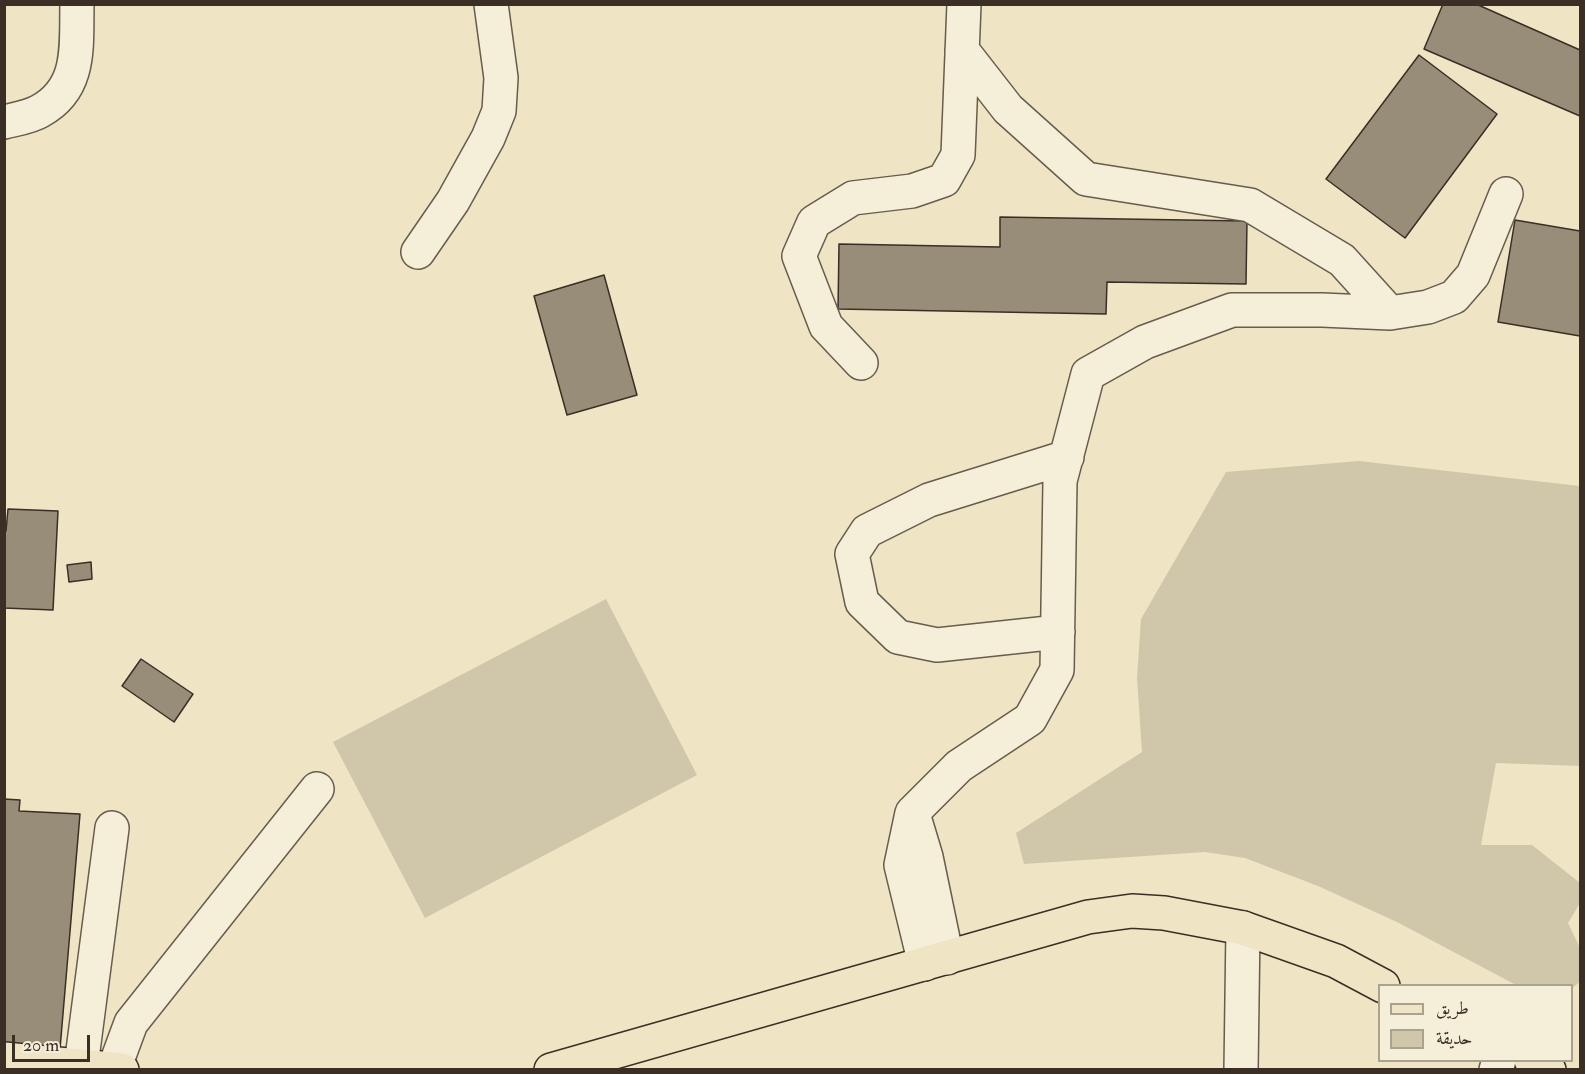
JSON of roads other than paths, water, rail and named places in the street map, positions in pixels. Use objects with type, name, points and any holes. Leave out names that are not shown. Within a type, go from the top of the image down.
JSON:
[{"type":"main road","points":[[551,1070],[1088,917],[1132,911],[1164,913],[1243,928],[1336,962],[1379,984]]},
{"type":"main road","points":[[4,1059],[118,1069]]},
{"type":"main road","points":[[1535,1062],[1549,1070]]},
{"type":"street","points":[[4,122],[39,112],[69,85],[75,65],[77,4]]},
{"type":"street","points":[[417,252],[453,201],[488,138],[499,111],[501,78],[490,4]]},
{"type":"street","points":[[861,363],[826,326],[798,256],[814,222],[853,198],[912,191],[944,180],[958,155],[964,4]]},
{"type":"street","points":[[962,50],[1008,109],[1086,179],[1250,205],[1342,260],[1390,313]]},
{"type":"street","points":[[935,961],[901,866],[912,813],[959,766],[1030,719],[1057,670],[1060,481],[1088,374],[1145,342],[1232,310],[1390,313],[1428,307],[1454,297],[1473,275],[1506,194]]},
{"type":"street","points":[[1058,632],[937,645],[898,637],[862,602],[852,554],[867,531],[929,500],[1067,457]]},
{"type":"street","points":[[118,1069],[131,1023],[317,789]]},
{"type":"street","points":[[81,1066],[112,828]]},
{"type":"street","points":[[1241,1070],[1243,928]]}]
